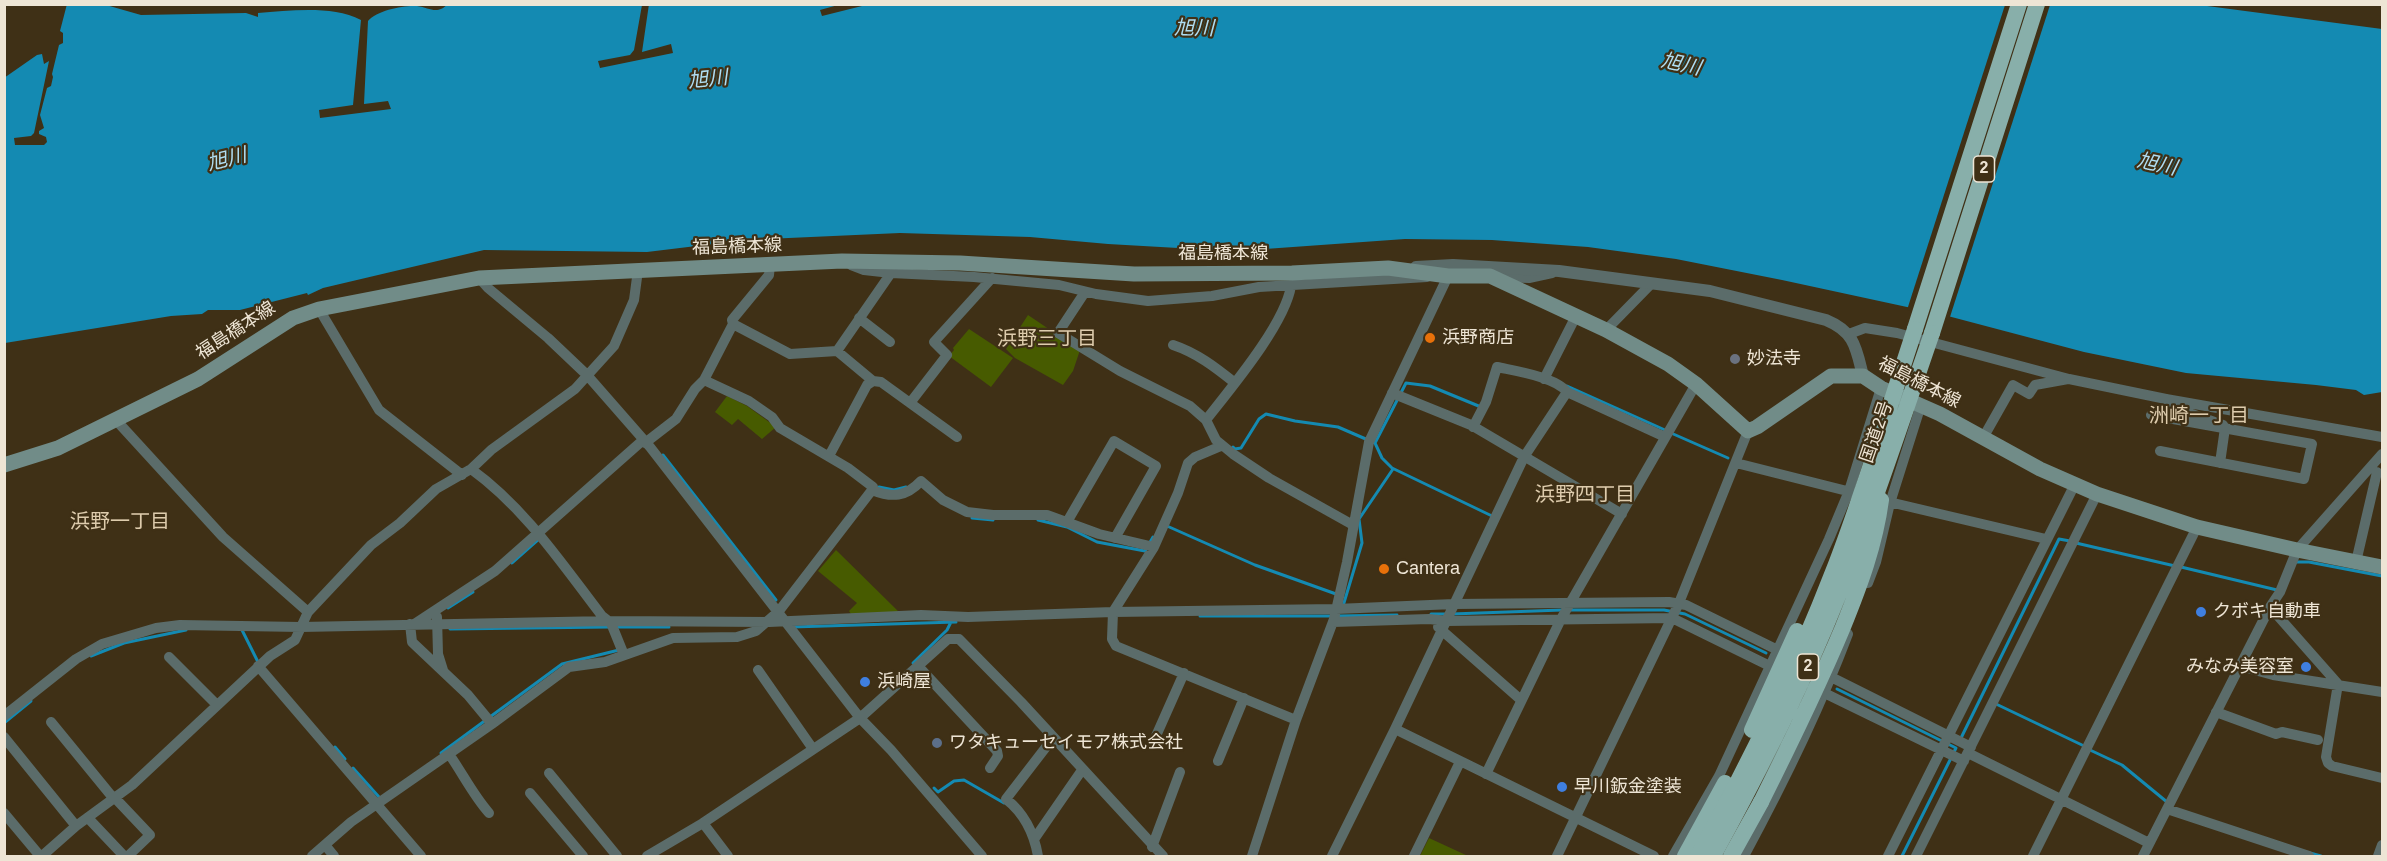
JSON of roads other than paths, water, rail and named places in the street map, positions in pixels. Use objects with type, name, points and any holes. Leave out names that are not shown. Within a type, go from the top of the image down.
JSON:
[{"type":"highway","name":"国道2号","points":[[1698,856],[1749,762],[1786,686],[1834,569],[1854,494],[2019,4]]},
{"type":"highway","name":"国道2号","points":[[1713,856],[1774,741],[1797,692],[1826,627],[1886,470],[2037,4]]},
{"type":"highway","points":[[1742,856],[1761,802],[1829,660],[1858,589],[1877,531],[1886,470]]},
{"type":"highway","points":[[1684,856],[1740,758],[1815,592],[1854,494]]},
{"type":"main road","name":"福島橋本線","points":[[4,465],[58,448],[198,379],[293,318],[320,309],[478,278],[842,261],[960,262],[1134,274],[1292,273],[1388,268],[1442,276],[1490,276],[1606,330],[1668,364],[1696,384],[1748,431],[1831,376],[1863,376],[1881,388],[1921,405],[2097,494],[2294,558],[2356,562],[2382,567]]},
{"type":"street","points":[[842,261],[864,270],[992,278],[1059,285],[1085,292],[1148,301],[1212,296],[1259,287],[1442,276],[1396,395],[1370,441],[1338,609],[1296,720],[1256,854]]},
{"type":"street","points":[[411,626],[495,571],[540,535],[644,442],[676,419],[695,389],[704,380],[733,324],[732,320],[770,275],[770,265]]},
{"type":"street","points":[[1388,268],[1453,266],[1558,271],[1710,291],[1826,320],[1842,327],[1849,334],[1855,346],[1863,376]]},
{"type":"street","points":[[4,813],[41,856],[76,826],[132,785],[258,666],[295,640],[308,612],[371,545],[400,523],[436,489],[467,472],[491,450],[575,389],[614,346],[634,300],[638,270]]},
{"type":"street","points":[[1490,276],[1529,278],[1558,271]]},
{"type":"street","points":[[837,351],[891,273]]},
{"type":"street","points":[[478,278],[587,375],[644,442],[796,633],[860,718],[891,750],[982,856]]},
{"type":"street","points":[[910,403],[947,355],[934,342],[992,278]]},
{"type":"street","points":[[1606,330],[1652,283]]},
{"type":"street","points":[[1206,420],[1235,382],[1275,322],[1289,297],[1291,286]]},
{"type":"street","points":[[1085,292],[1058,333],[1120,371],[1190,406],[1206,420],[1220,444],[1269,478],[1353,525]]},
{"type":"street","points":[[320,309],[379,410],[467,472],[495,487],[540,535],[611,625],[622,652]]},
{"type":"street","points":[[1545,377],[1575,316]]},
{"type":"street","points":[[860,318],[890,342]]},
{"type":"street","points":[[733,324],[790,354],[837,351],[873,381],[881,382],[957,437]]},
{"type":"street","points":[[1849,334],[1865,328],[1897,333],[2069,379],[2166,399],[2382,437]]},
{"type":"street","points":[[1173,345],[1209,362],[1235,382]]},
{"type":"street","points":[[1473,427],[1484,407],[1497,367],[1545,377],[1563,386],[1567,392],[1667,434]]},
{"type":"street","points":[[1983,438],[2013,385],[2029,394],[2035,385],[2069,379]]},
{"type":"street","points":[[704,380],[749,401],[776,422],[830,455],[874,490],[894,495],[904,494],[915,488],[921,481],[943,500],[967,512],[993,515],[1047,515],[1150,546]]},
{"type":"street","points":[[830,455],[867,385],[873,381]]},
{"type":"street","points":[[1486,774],[1566,611],[1696,384]]},
{"type":"street","points":[[1673,856],[1719,776],[1854,494],[1881,388]]},
{"type":"street","points":[[1332,856],[1524,457],[1567,392]]},
{"type":"street","points":[[1396,395],[1473,427],[1622,514]]},
{"type":"street","points":[[2166,399],[2175,408],[2223,425],[2225,428]]},
{"type":"street","points":[[1742,856],[1799,750],[1832,677],[1876,562],[1890,503],[1921,405]]},
{"type":"street","points":[[2151,415],[2312,444],[2304,479],[2160,451]]},
{"type":"street","points":[[115,419],[223,537],[308,612]]},
{"type":"street","points":[[2220,463],[2225,428]]},
{"type":"street","points":[[1557,856],[1675,611],[1748,431]]},
{"type":"street","points":[[1067,522],[1114,441],[1156,466],[1115,537]]},
{"type":"street","points":[[1220,444],[1188,463],[1182,484],[1164,525],[1150,546],[1113,616],[1112,639],[1116,646],[1296,720]]},
{"type":"street","points":[[2143,856],[2270,607],[2280,592],[2294,558],[2382,454]]},
{"type":"street","points":[[1736,463],[1890,503],[2047,537]]},
{"type":"street","points":[[2356,562],[2377,472]]},
{"type":"street","points":[[1916,856],[1955,747],[2047,537],[2075,484]]},
{"type":"street","points":[[784,618],[874,490]]},
{"type":"street","points":[[1888,856],[1955,747],[1994,702],[2097,494]]},
{"type":"street","points":[[2033,856],[2197,527]]},
{"type":"street","points":[[2270,607],[2338,684]]},
{"type":"street","points":[[1338,609],[1429,619],[1566,611],[1675,611],[1779,651],[1832,677],[1955,747],[2149,843]]},
{"type":"street","points":[[312,856],[351,822],[449,754],[489,721],[569,667],[605,662],[622,652],[673,638],[737,638],[784,618],[921,615],[1113,616],[1338,609],[1448,617],[1566,611],[1675,611],[1771,667],[1825,693],[1955,747]]},
{"type":"street","points":[[437,610],[438,654],[443,670]]},
{"type":"street","points":[[1448,617],[1521,700]]},
{"type":"street","points":[[4,716],[76,659],[102,644],[156,628],[180,625],[299,631],[411,626],[764,626]]},
{"type":"street","points":[[411,626],[412,642],[468,695],[489,721]]},
{"type":"street","points":[[647,856],[703,823],[860,718],[948,639],[959,639],[1152,847],[1163,856]]},
{"type":"street","points":[[169,657],[217,705]]},
{"type":"street","points":[[258,666],[421,856]]},
{"type":"street","points":[[918,666],[997,751],[999,756],[990,768]]},
{"type":"street","points":[[2240,666],[2295,679],[2338,684],[2382,693]]},
{"type":"street","points":[[758,670],[813,749]]},
{"type":"street","points":[[1152,745],[1184,674]]},
{"type":"street","points":[[2338,684],[2326,757],[2328,763],[2332,766],[2382,778]]},
{"type":"street","points":[[1218,761],[1244,698]]},
{"type":"street","points":[[2216,712],[2276,734],[2282,732],[2318,740]]},
{"type":"street","points":[[51,722],[115,798],[150,835],[126,856],[88,818]]},
{"type":"street","points":[[1395,729],[1654,856]]},
{"type":"street","points":[[4,737],[76,826]]},
{"type":"street","points":[[1038,856],[1035,838],[1024,817],[1006,799],[1053,738]]},
{"type":"street","points":[[449,754],[466,778],[476,798],[489,813]]},
{"type":"street","points":[[1414,856],[1460,762]]},
{"type":"street","points":[[1035,838],[1082,770]]},
{"type":"street","points":[[1152,847],[1180,772]]},
{"type":"street","points":[[549,773],[616,856]]},
{"type":"street","points":[[530,793],[583,856]]},
{"type":"street","points":[[2167,809],[2309,856]]},
{"type":"street","points":[[703,823],[728,856]]},
{"type":"street","points":[[325,845],[334,856]]},
{"type":"street","points":[[2378,856],[2382,845]]},
{"type":"water","name":"旭川","points":[[67,4],[106,5],[141,15],[246,13],[258,17],[258,13],[297,10],[324,11],[337,12],[361,20],[353,105],[319,110],[320,118],[391,109],[388,101],[364,104],[368,21],[372,17],[398,7],[417,6],[437,10],[448,4],[642,5],[634,50],[630,55],[598,61],[600,68],[673,53],[671,44],[642,52],[649,4],[838,5],[820,10],[822,16],[870,4],[2192,4],[2382,29],[2382,392],[2364,395],[2356,390],[2316,385],[2186,373],[2084,352],[1944,315],[1676,259],[1588,247],[1492,240],[1405,239],[1265,249],[1213,250],[1030,237],[900,233],[722,241],[721,243],[647,252],[484,250],[240,310],[208,310],[202,314],[171,316],[5,343],[4,78],[37,55],[42,54],[44,64],[49,61],[34,133],[31,136],[14,138],[15,145],[44,145],[47,142],[46,137],[39,134],[39,131],[44,128],[40,115],[47,88],[51,86],[59,45],[63,43],[63,33],[60,31]]},
{"type":"waterway","points":[[1481,407],[1430,386],[1406,383],[1375,443],[1382,458],[1392,468],[1492,516]]},
{"type":"waterway","points":[[1567,386],[1665,430]]},
{"type":"waterway","points":[[1233,447],[1241,448],[1259,419],[1266,414],[1338,427],[1375,443]]},
{"type":"waterway","points":[[1671,433],[1728,458]]},
{"type":"waterway","points":[[663,455],[776,600]]},
{"type":"waterway","points":[[1343,606],[1362,543],[1359,519],[1393,469]]},
{"type":"waterway","points":[[878,489],[879,487],[894,490],[906,487]]},
{"type":"waterway","points":[[972,518],[993,520]]},
{"type":"waterway","points":[[1038,520],[1067,527],[1097,542],[1145,551],[1153,537]]},
{"type":"waterway","points":[[1167,526],[1255,565],[1336,594]]},
{"type":"waterway","points":[[1961,738],[2059,539],[2070,541]]},
{"type":"waterway","points":[[512,563],[538,540]]},
{"type":"waterway","points":[[2076,543],[2175,566]]},
{"type":"waterway","points":[[2294,562],[2309,562],[2382,576]]},
{"type":"waterway","points":[[2181,567],[2277,590]]},
{"type":"waterway","points":[[448,608],[473,592]]},
{"type":"waterway","points":[[1452,614],[1562,610]]},
{"type":"waterway","points":[[1569,610],[1664,610],[1685,614],[1766,653]]},
{"type":"waterway","points":[[1431,614],[1445,614]]},
{"type":"waterway","points":[[1338,616],[1397,615]]},
{"type":"waterway","points":[[1200,616],[1331,616]]},
{"type":"waterway","points":[[913,663],[947,630],[951,622]]},
{"type":"waterway","points":[[792,627],[956,622]]},
{"type":"waterway","points":[[450,629],[609,627]]},
{"type":"waterway","points":[[615,627],[669,627]]},
{"type":"waterway","points":[[91,656],[124,643],[186,630]]},
{"type":"waterway","points":[[242,630],[258,662]]},
{"type":"waterway","points":[[441,753],[562,664],[619,650]]},
{"type":"waterway","points":[[1837,689],[1956,748],[1902,856]]},
{"type":"waterway","points":[[4,723],[31,701]]},
{"type":"waterway","points":[[1996,704],[2082,745]]},
{"type":"waterway","points":[[335,747],[345,759]]},
{"type":"waterway","points":[[2090,750],[2122,765],[2167,802]]},
{"type":"waterway","points":[[353,768],[379,797]]},
{"type":"waterway","points":[[934,788],[938,792],[954,781],[964,780],[1004,803]]},
{"type":"waterway","points":[[2310,853],[2321,856]]},
{"type":"place","name":"浜野商店","points":[[1430,338]]},
{"type":"place","name":"妙法寺","points":[[1735,359]]},
{"type":"place","name":"Cantera","points":[[1384,569]]},
{"type":"place","name":"クボキ自動車","points":[[2201,612]]},
{"type":"place","name":"みなみ美容室","points":[[2306,667]]},
{"type":"place","name":"浜崎屋","points":[[865,682]]},
{"type":"place","name":"ワタキューセイモア株式会社","points":[[937,743]]},
{"type":"place","name":"早川鈑金塗装","points":[[1562,787]]},
{"type":"district","name":"浜野三丁目","points":[[1047,339]]},
{"type":"district","name":"洲崎一丁目","points":[[2199,416]]},
{"type":"district","name":"浜野四丁目","points":[[1585,495]]},
{"type":"district","name":"浜野一丁目","points":[[120,522]]}]
